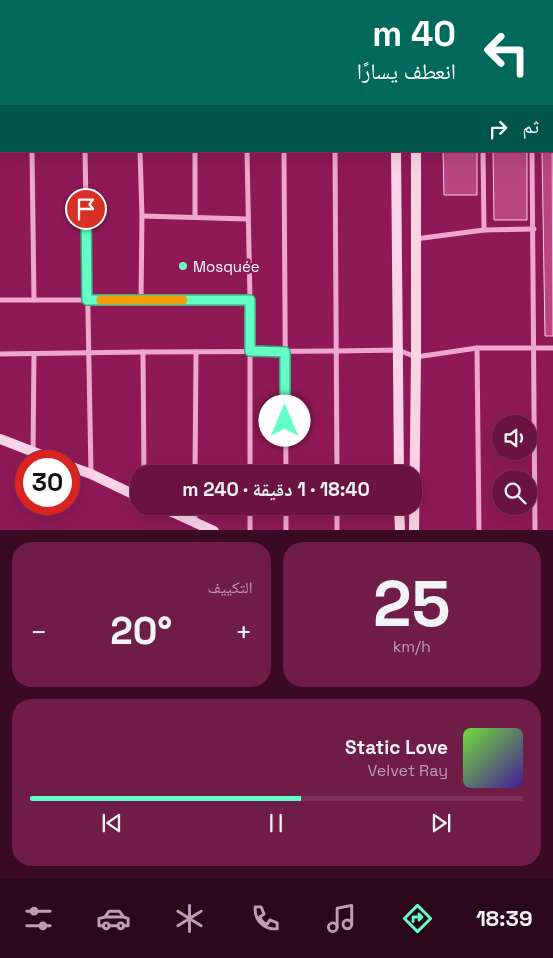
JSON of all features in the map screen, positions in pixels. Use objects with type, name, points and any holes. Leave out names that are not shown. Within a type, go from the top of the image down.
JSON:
[{"type":"main road","points":[[396,152],[399,465]]},
{"type":"main road","points":[[414,530],[416,152]]},
{"type":"main road","points":[[0,439],[26,450]]},
{"type":"main road","points":[[80,470],[130,493]]},
{"type":"main road","points":[[178,515],[214,530]]},
{"type":"main road","points":[[399,515],[400,530]]},
{"type":"street","points":[[201,0],[280,0]]},
{"type":"street","points":[[32,152],[34,300]]},
{"type":"street","points":[[85,152],[91,474]]},
{"type":"street","points":[[140,152],[142,216],[141,300]]},
{"type":"street","points":[[194,152],[195,217]]},
{"type":"street","points":[[246,152],[250,300],[250,465]]},
{"type":"street","points":[[284,152],[286,465]]},
{"type":"street","points":[[334,152],[337,465]]},
{"type":"street","points":[[483,152],[484,230]]},
{"type":"street","points":[[532,152],[535,530]]},
{"type":"street","points":[[142,216],[248,219]]},
{"type":"street","points":[[415,239],[484,230],[534,229]]},
{"type":"street","points":[[0,300],[250,300]]},
{"type":"street","points":[[477,348],[479,530]]},
{"type":"street","points":[[0,354],[398,350],[416,357],[477,348],[553,348]]},
{"type":"street","points":[[143,352],[144,465]]},
{"type":"street","points":[[195,465],[196,352]]},
{"type":"street","points":[[33,450],[34,354]]},
{"type":"street","points":[[194,515],[194,522]]},
{"type":"street","points":[[250,515],[250,530]]},
{"type":"street","points":[[286,515],[286,530]]},
{"type":"street","points":[[337,515],[337,530]]},
{"type":"building","points":[[443,152],[477,152],[477,195],[444,195]]},
{"type":"building","points":[[493,152],[527,152],[527,220],[494,220]]},
{"type":"building","points":[[542,152],[552,152],[553,336],[545,336]]},
{"type":"slow traffic","points":[[101,300],[183,300]]},
{"type":"place","name":"Mosquée","points":[[183,266]]},
{"type":"route","points":[[86,209],[87,300],[250,300],[250,351],[285,352],[285,421]]}]
